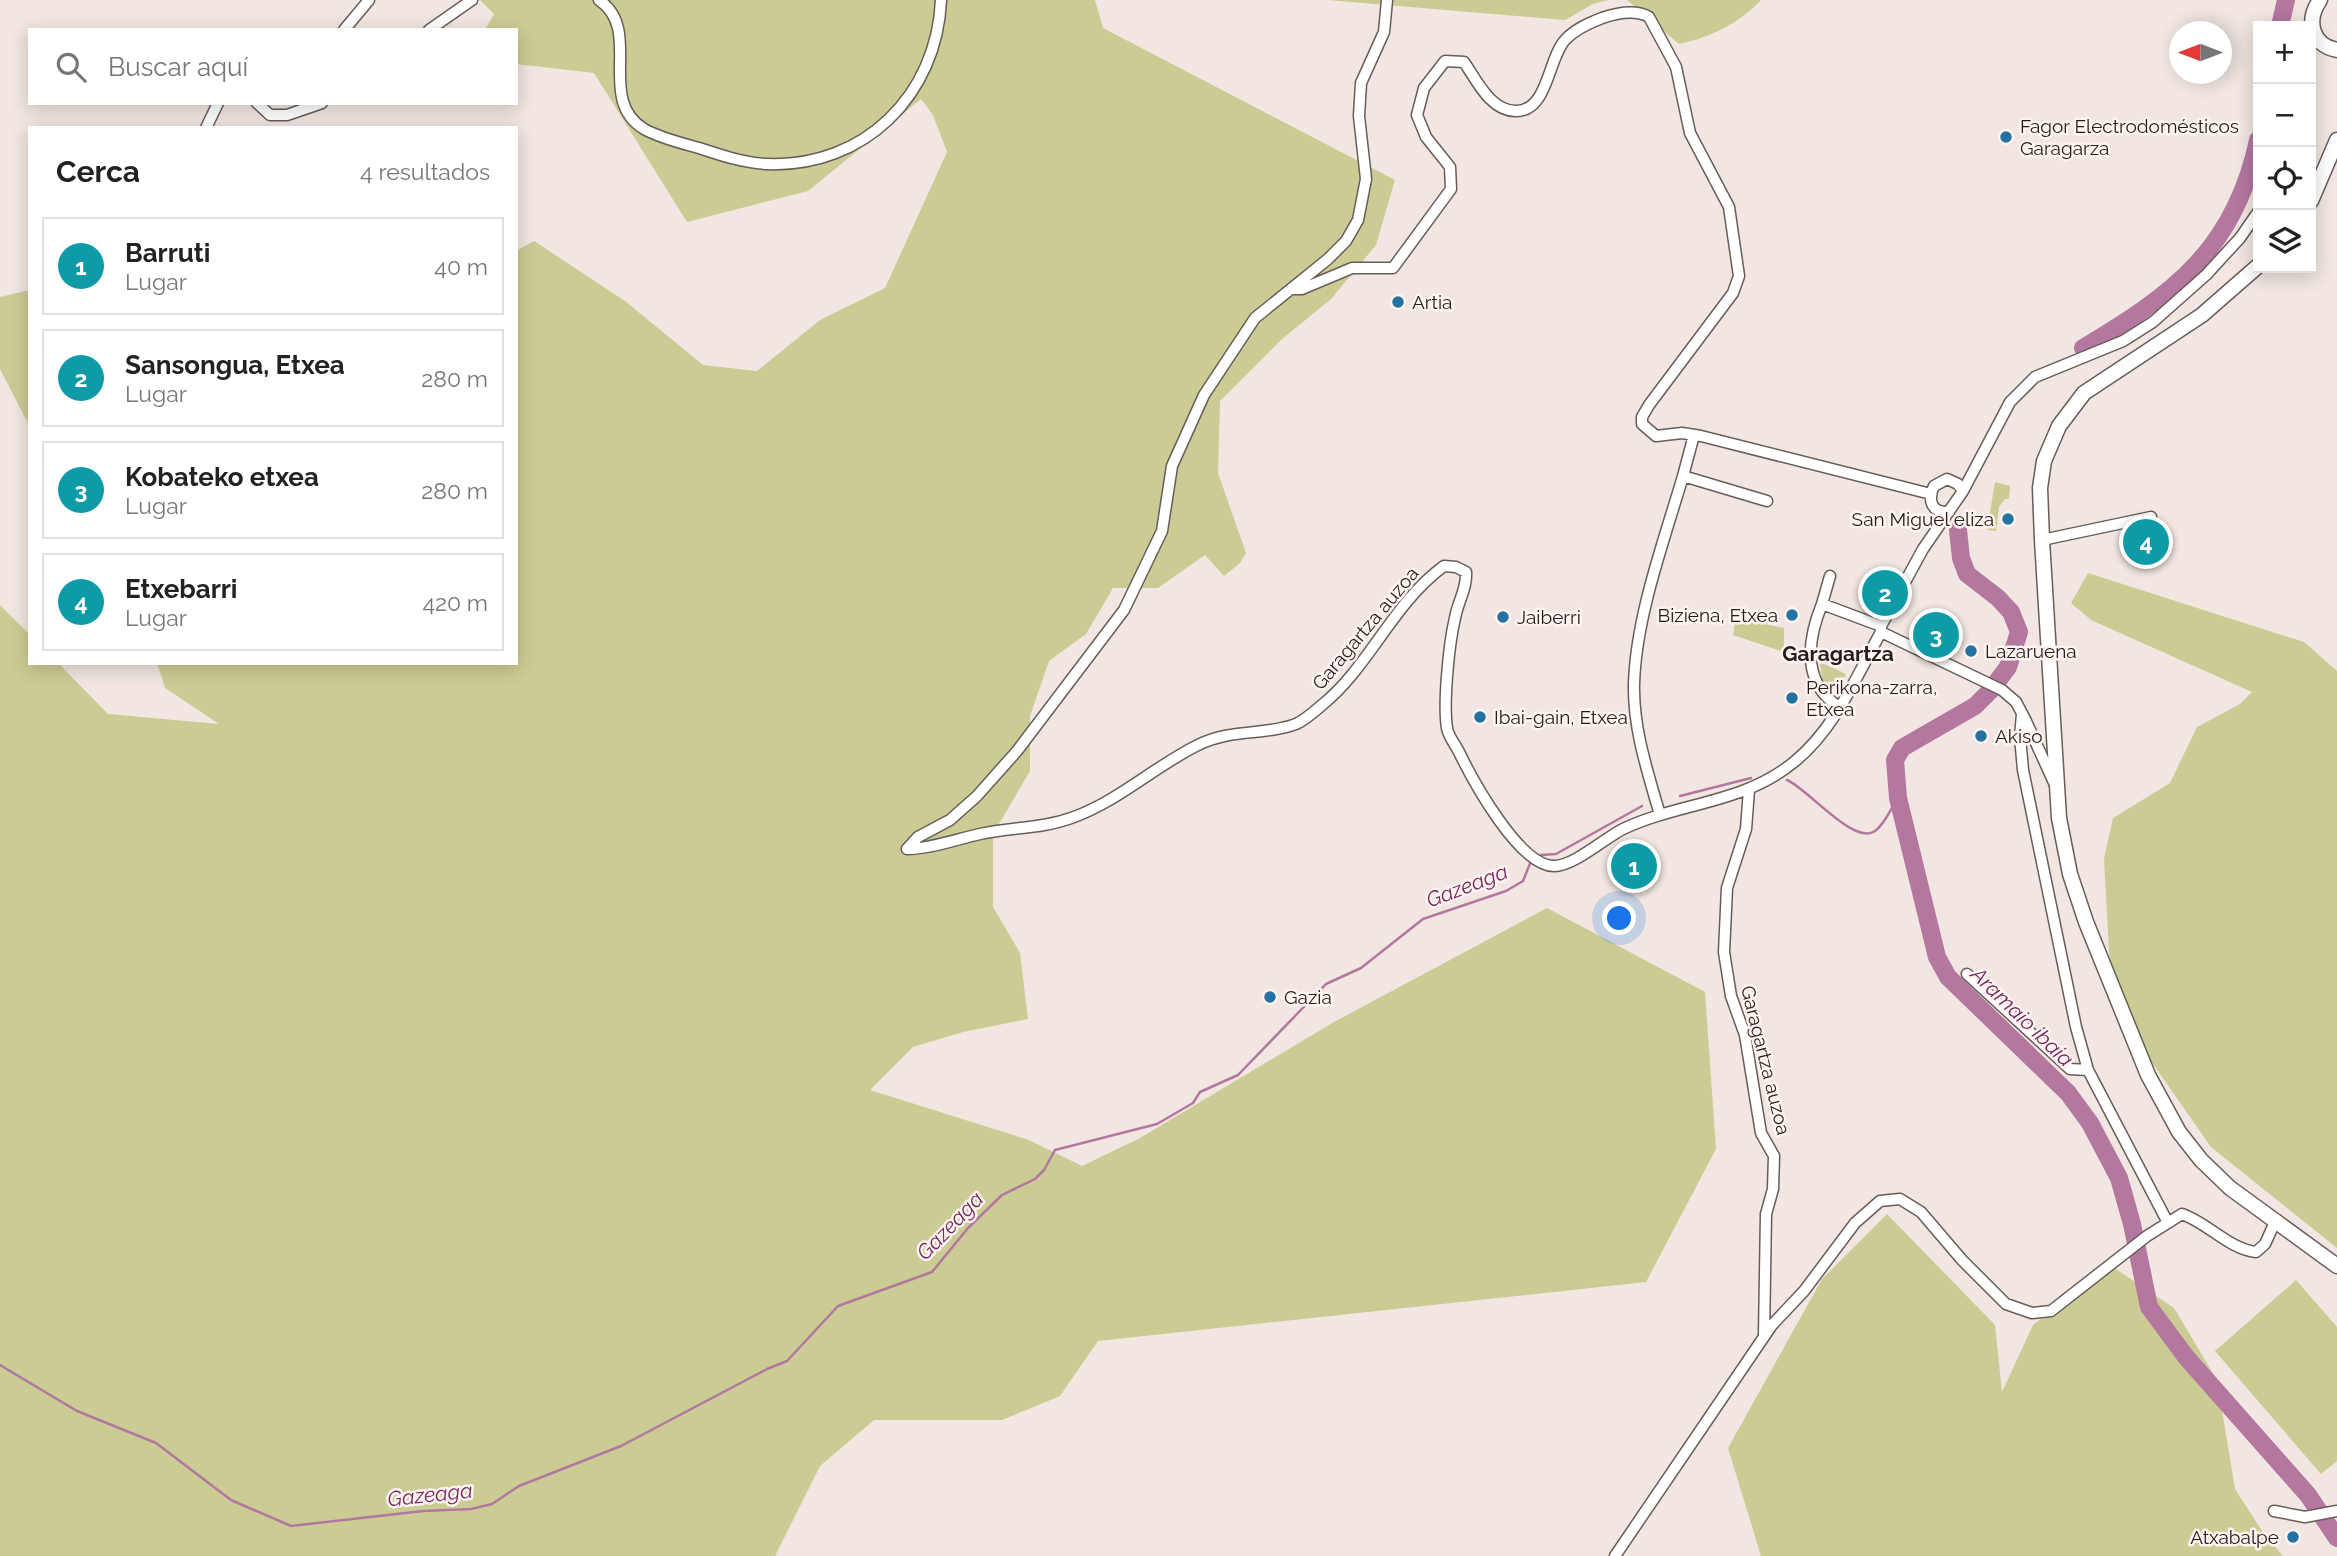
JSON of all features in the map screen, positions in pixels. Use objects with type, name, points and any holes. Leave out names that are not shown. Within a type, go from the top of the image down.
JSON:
[{"type":"main road","points":[[2310,21],[2320,0]]},
{"type":"main road","points":[[2316,36],[2333,49]]},
{"type":"main road","points":[[2316,189],[2337,140]]},
{"type":"main road","points":[[2253,270],[2202,314],[2084,393],[2070,409],[2044,461],[2040,488],[2056,788],[2062,843],[2070,874],[2148,1076],[2179,1132],[2201,1160],[2230,1188],[2337,1266]]},
{"type":"street","points":[[346,28],[369,0]]},
{"type":"street","points":[[432,28],[472,0]]},
{"type":"street","points":[[599,0],[616,18],[619,29],[621,99],[630,117],[644,129],[669,139],[768,164],[824,156],[849,148],[890,120],[912,94],[924,71],[934,47],[941,0]]},
{"type":"street","points":[[1291,289],[1346,241],[1358,220],[1366,178],[1358,103],[1361,83],[1384,32],[1387,0]]},
{"type":"street","points":[[1291,289],[1302,289],[1352,268],[1393,268],[1446,198],[1452,181],[1450,167],[1426,136],[1417,115],[1424,88],[1445,61],[1464,62],[1490,100],[1500,108],[1522,111],[1534,104],[1566,38],[1593,21],[1635,12],[1649,17],[1671,54],[1682,86],[1690,133],[1729,207],[1739,276],[1733,293],[1642,417],[1642,424],[1656,436],[1694,435],[1931,494]]},
{"type":"street","points":[[207,126],[217,105]]},
{"type":"street","points":[[259,105],[270,115],[287,115],[316,105]]},
{"type":"street","points":[[1963,491],[1958,484],[1943,480],[1936,482],[1931,494],[1934,509],[1950,512],[1963,491],[2011,402],[2035,377],[2123,341],[2152,322],[2206,275],[2240,238],[2253,219]]},
{"type":"street","name":"Garagartza auzoa","points":[[1291,289],[1255,318],[1203,395],[1172,466],[1163,531],[1124,610],[1017,751],[984,788],[962,812],[918,837],[907,849],[996,831],[1040,828],[1121,795],[1197,745],[1231,732],[1280,729],[1298,723],[1324,704],[1356,672],[1401,609],[1444,566],[1457,567],[1466,572],[1466,585],[1455,617],[1447,731],[1474,785],[1513,839],[1546,864],[1556,866],[1642,820],[1749,790],[1770,780],[1795,761],[1823,735],[1940,523],[1950,512]]},
{"type":"street","points":[[1660,816],[1637,727],[1634,686],[1643,623],[1694,435]]},
{"type":"street","points":[[1682,475],[1767,501]]},
{"type":"street","points":[[2042,540],[2151,517]]},
{"type":"street","points":[[1830,576],[1814,633],[1813,670],[1822,696],[1839,707]]},
{"type":"street","points":[[1822,604],[1881,629],[2002,690],[2015,702],[2022,714],[2056,788]]},
{"type":"street","points":[[2022,714],[2020,737],[2023,770],[2076,1027],[2088,1070],[2167,1221]]},
{"type":"street","name":"Garagartza auzoa","points":[[1749,790],[1746,829],[1727,888],[1724,940],[1728,982],[1745,1035],[1761,1133],[1774,1156],[1773,1189],[1766,1214],[1763,1338]]},
{"type":"street","points":[[1967,974],[2070,1069],[2088,1070]]},
{"type":"street","points":[[1615,1556],[1763,1338],[1855,1223],[1880,1201],[1900,1199],[1921,1212],[2006,1304],[2032,1313],[2051,1311],[2167,1221],[2182,1214],[2195,1219],[2242,1251],[2256,1252],[2265,1244],[2275,1222]]},
{"type":"street","points":[[2274,1511],[2287,1516],[2316,1517],[2332,1511]]},
{"type":"green space","points":[[480,0],[1095,0],[1103,28],[1395,180],[1376,245],[1331,299],[1281,340],[1220,401],[1218,473],[1246,553],[1240,563],[1224,576],[1205,555],[1158,588],[1113,588],[1086,634],[1049,661],[1030,716],[1030,771],[993,834],[993,907],[1020,953],[1028,1019],[963,1032],[913,1047],[870,1090],[1029,1140],[1082,1166],[1140,1138],[1334,1022],[1547,908],[1705,992],[1716,1149],[1646,1282],[1098,1341],[1060,1396],[1002,1420],[874,1420],[820,1466],[775,1556],[0,1556],[0,605],[28,633],[28,665],[60,665],[108,714],[219,724],[165,688],[158,665],[518,665],[518,250],[534,241],[625,301],[703,365],[757,371],[820,320],[885,288],[947,152],[933,115],[921,99],[808,191],[687,222],[594,73],[518,64],[518,28],[486,28],[494,14]]},
{"type":"green space","points":[[1327,0],[1608,0],[1593,4],[1565,20]]},
{"type":"green space","points":[[1627,0],[1761,0],[1744,16],[1723,28],[1702,38],[1679,44]]},
{"type":"green space","points":[[28,290],[28,423],[0,369],[0,297]]},
{"type":"green space","points":[[1995,482],[2010,486],[2009,499],[2005,499],[1999,507],[1996,531],[1987,530]]},
{"type":"green space","points":[[2088,573],[2304,642],[2337,671],[2337,1248],[2211,1147],[2146,1054],[2110,967],[2104,859],[2113,818],[2170,783],[2197,727],[2240,704],[2252,692],[2091,620],[2071,603]]},
{"type":"green space","points":[[1736,618],[1784,628],[1784,652],[1733,635]]},
{"type":"green space","points":[[1822,663],[1846,674],[1837,691],[1823,685]]},
{"type":"green space","points":[[1887,1214],[1995,1325],[2002,1392],[2033,1325],[2110,1265],[2174,1308],[2217,1380],[2235,1489],[2264,1534],[2283,1556],[1761,1556],[1728,1448],[1822,1279]]},
{"type":"green space","points":[[2296,1280],[2337,1327],[2337,1461],[2321,1474],[2215,1351]]},
{"type":"waterway","name":"Aramaio ibaia","points":[[2281,21],[2286,0]]},
{"type":"waterway","name":"Aramaio ibaia","points":[[2083,348],[2145,308],[2196,265],[2217,239],[2234,211],[2248,178],[2256,147]]},
{"type":"waterway","name":"Aramaio ibaia","points":[[1958,530],[1961,558],[1967,574],[2011,612],[2019,632],[2008,667],[1990,691],[1975,706],[1902,748],[1895,760],[1898,798],[1937,957],[1948,977],[2068,1093],[2090,1123],[2119,1178],[2132,1224],[2149,1307],[2186,1357],[2308,1495],[2337,1538]]},
{"type":"waterway","name":"Gazeaga","points":[[1680,796],[1751,778]]},
{"type":"waterway","name":"Gazeaga","points":[[1787,780],[1843,824],[1866,833],[1879,828],[1898,798]]},
{"type":"waterway","name":"Gazeaga","points":[[1541,855],[1556,854],[1642,806]]},
{"type":"waterway","name":"Gazeaga","points":[[0,1365],[77,1411],[156,1443],[231,1500],[291,1526],[423,1511],[471,1509],[492,1504],[519,1486],[621,1446],[787,1361],[838,1306],[932,1272],[968,1228],[1002,1195],[1035,1179],[1044,1170],[1055,1150],[1157,1124],[1193,1103],[1200,1092],[1238,1075],[1326,984],[1361,968],[1423,919],[1506,891],[1523,881],[1531,861]]},
{"type":"place","name":"Fagor Electrodomésticos Garagarza","points":[[2006,137]]},
{"type":"place","name":"Artia","points":[[1398,302]]},
{"type":"place","name":"San Miguel eliza","points":[[2008,519]]},
{"type":"place","name":"Etxebarri","points":[[2146,542]]},
{"type":"place","name":"Sansongua, Etxea","points":[[1885,593]]},
{"type":"place","name":"Biziena, Etxea","points":[[1792,615]]},
{"type":"place","name":"Jaiberri","points":[[1503,617]]},
{"type":"place","name":"Kobateko etxea","points":[[1936,635]]},
{"type":"place","name":"Lazaruena","points":[[1971,651]]},
{"type":"place","name":"Perikona-zarra, Etxea","points":[[1792,698]]},
{"type":"place","name":"Ibai-gain, Etxea","points":[[1480,717]]},
{"type":"place","name":"Akiso","points":[[1981,736]]},
{"type":"place","name":"Barruti","points":[[1634,866]]},
{"type":"place","name":"Gazia","points":[[1270,997]]},
{"type":"place","name":"Atxabalpe","points":[[2293,1537]]},
{"type":"district","name":"Garagartza","points":[[1838,654]]}]
